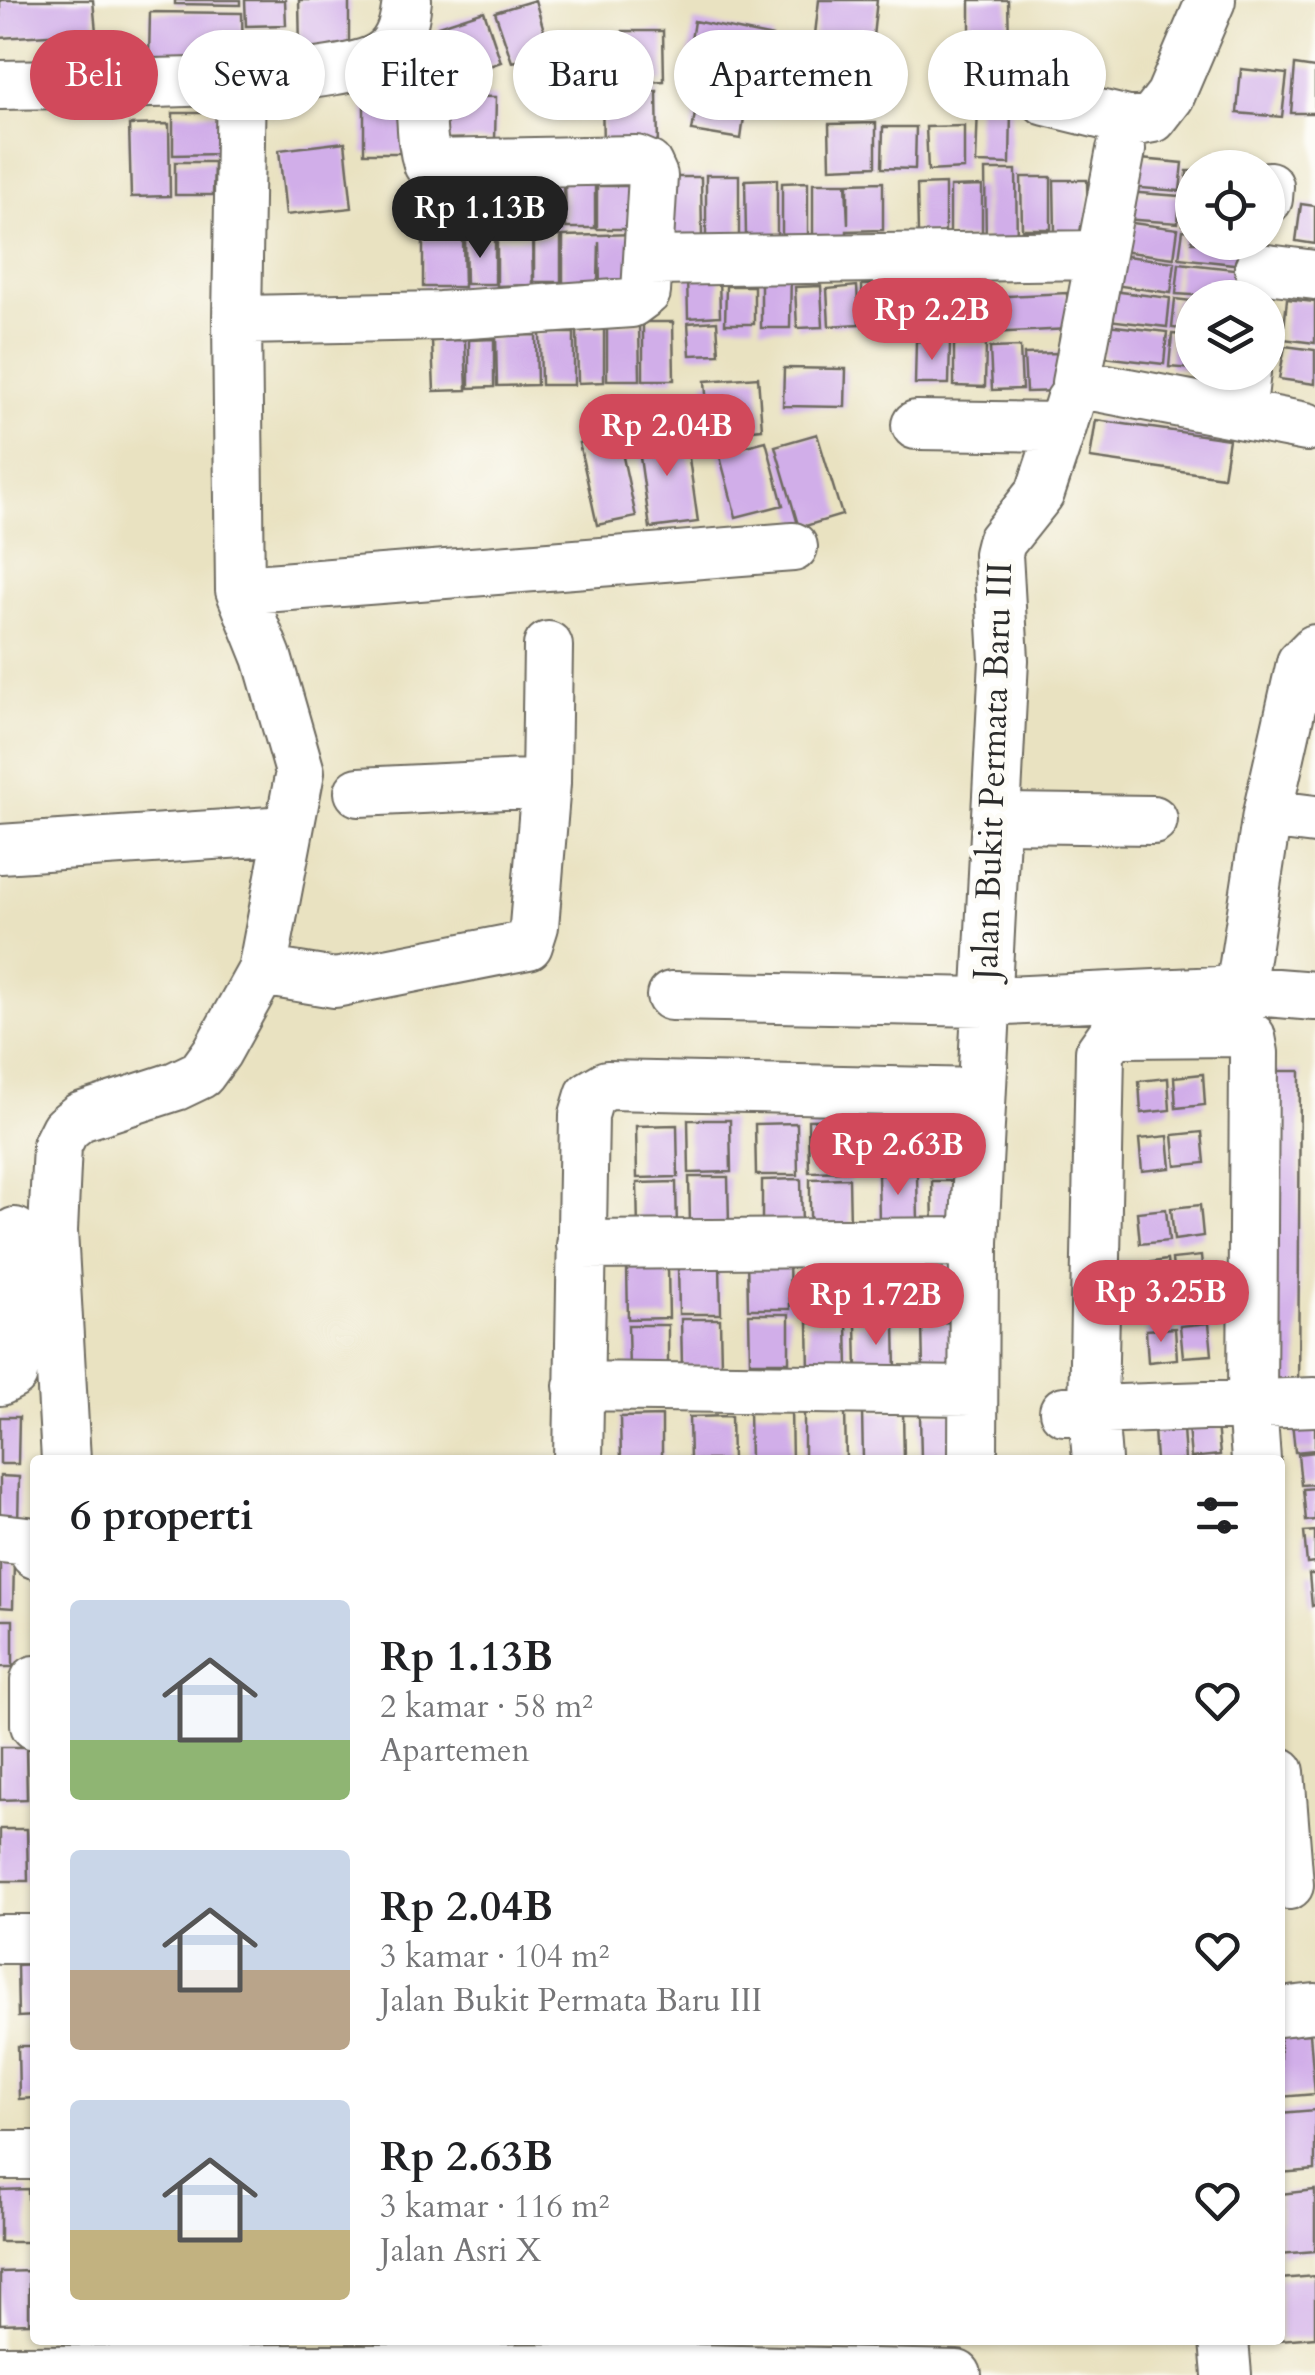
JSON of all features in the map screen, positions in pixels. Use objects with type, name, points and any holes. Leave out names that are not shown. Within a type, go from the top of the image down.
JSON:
[{"type":"street","points":[[401,30],[407,0]]},
{"type":"street","points":[[1106,116],[1132,122],[1153,118],[1170,96],[1210,0]]},
{"type":"street","points":[[0,84],[178,80]]},
{"type":"street","points":[[0,1381],[13,1374],[23,1232],[65,1129],[80,1116],[201,1074],[262,971],[299,757],[240,590],[237,320],[240,120]]},
{"type":"street","points":[[237,320],[440,316],[632,303],[646,292],[652,176],[648,165],[636,160],[428,164],[421,120]]},
{"type":"street","points":[[1069,405],[1121,150]]},
{"type":"street","points":[[650,261],[1099,256]]},
{"type":"street","points":[[1258,270],[1315,274]]},
{"type":"street","points":[[916,425],[1069,405],[1244,393],[1306,427]]},
{"type":"street","name":"Jalan Bukit Permata Baru III","points":[[973,1455],[974,1242],[1004,660],[998,554],[1001,542],[1040,493],[1069,405]]},
{"type":"street","points":[[240,590],[793,547]]},
{"type":"street","points":[[262,971],[335,983],[528,944],[534,926],[546,783],[548,646]]},
{"type":"street","points":[[1240,990],[1268,814],[1301,664],[1315,649]]},
{"type":"street","points":[[359,792],[546,783]]},
{"type":"street","points":[[1268,814],[1315,820]]},
{"type":"street","points":[[996,818],[1152,820]]},
{"type":"street","points":[[0,849],[287,830]]},
{"type":"street","points":[[671,996],[984,1002],[1240,990],[1315,996]]},
{"type":"street","points":[[1095,1455],[1078,1411],[1100,1052],[1112,1036],[1238,1032],[1250,1038],[1256,1455]]},
{"type":"street","points":[[578,1455],[584,1115],[590,1095],[606,1085],[980,1093]]},
{"type":"street","points":[[23,1232],[65,1455]]},
{"type":"street","points":[[581,1245],[974,1242]]},
{"type":"street","points":[[578,1386],[973,1391]]},
{"type":"street","points":[[1078,1411],[1315,1402]]},
{"type":"street","points":[[0,1538],[28,1541],[30,1545]]},
{"type":"street","points":[[0,1724],[30,1725]]},
{"type":"street","points":[[1285,1809],[1295,1883]]},
{"type":"street","points":[[0,1939],[30,1938]]},
{"type":"street","points":[[1285,2011],[1315,2008]]},
{"type":"street","points":[[0,2155],[30,2155]]},
{"type":"street","points":[[1224,2345],[1227,2375]]},
{"type":"street","points":[[0,2370],[604,2361],[957,2375]]},
{"type":"building","points":[[0,0],[93,0],[96,30],[30,30],[30,36],[0,38]]},
{"type":"building","points":[[175,0],[240,0],[240,5],[175,4]]},
{"type":"building","points":[[245,0],[285,0],[286,25],[246,26]]},
{"type":"building","points":[[299,0],[349,0],[345,51],[325,51],[325,30],[300,30]]},
{"type":"building","points":[[535,0],[544,30],[513,30],[513,62],[512,62],[495,12]]},
{"type":"building","points":[[819,0],[877,0],[874,30],[816,30]]},
{"type":"building","points":[[970,0],[1008,0],[1009,30],[970,30]]},
{"type":"building","points":[[484,11],[490,30],[440,30],[438,26]]},
{"type":"building","points":[[150,12],[242,13],[242,30],[178,30],[178,59],[158,59],[158,30],[150,30]]},
{"type":"building","points":[[694,21],[738,30],[693,30]]},
{"type":"building","points":[[654,31],[663,31],[664,81],[654,82]]},
{"type":"building","points":[[493,38],[501,62],[493,65]]},
{"type":"building","points":[[1295,65],[1315,68],[1315,113],[1291,113]]},
{"type":"building","points":[[1241,69],[1287,74],[1282,117],[1237,113]]},
{"type":"building","points":[[654,91],[658,149],[603,149],[602,120],[654,120]]},
{"type":"building","points":[[496,97],[495,140],[445,141],[444,120],[493,120]]},
{"type":"building","points":[[173,113],[178,113],[178,120],[221,120],[220,154],[173,155]]},
{"type":"building","points":[[364,120],[415,120],[415,153],[364,153]]},
{"type":"building","points":[[694,120],[744,120],[741,139],[692,131]]},
{"type":"building","points":[[978,120],[1011,120],[1010,164],[976,163]]},
{"type":"building","points":[[876,123],[876,166],[830,168],[829,124]]},
{"type":"building","points":[[169,124],[170,196],[131,197],[129,125]]},
{"type":"building","points":[[964,126],[964,169],[928,171],[926,127]]},
{"type":"building","points":[[883,127],[916,127],[915,169],[882,168]]},
{"type":"building","points":[[345,142],[352,208],[286,215],[279,150]]},
{"type":"building","points":[[1130,158],[1175,162],[1175,191],[1128,187]]},
{"type":"building","points":[[175,162],[214,162],[213,195],[175,195]]},
{"type":"building","points":[[985,170],[1016,170],[1017,246],[986,246]]},
{"type":"building","points":[[460,174],[460,234],[424,234],[423,175]]},
{"type":"building","points":[[462,174],[495,174],[495,233],[463,232]]},
{"type":"building","points":[[497,174],[532,174],[533,230],[498,231]]},
{"type":"building","points":[[706,175],[739,175],[739,236],[706,237]]},
{"type":"building","points":[[563,177],[563,230],[535,230],[534,178]]},
{"type":"building","points":[[565,177],[595,177],[595,228],[566,228]]},
{"type":"building","points":[[672,177],[701,177],[702,237],[672,238]]},
{"type":"building","points":[[1021,177],[1051,177],[1051,229],[1022,229]]},
{"type":"building","points":[[777,179],[777,236],[746,236],[745,180]]},
{"type":"building","points":[[1054,180],[1087,180],[1088,233],[1055,233]]},
{"type":"building","points":[[808,182],[808,240],[782,240],[782,183]]},
{"type":"building","points":[[883,182],[883,230],[847,231],[847,241],[813,241],[813,183],[846,183],[848,224],[848,183]]},
{"type":"building","points":[[945,184],[945,234],[918,235],[917,185]]},
{"type":"building","points":[[597,186],[634,186],[635,229],[597,229]]},
{"type":"building","points":[[982,186],[982,238],[950,238],[950,187]]},
{"type":"building","points":[[1126,192],[1175,196],[1175,223],[1124,219]]},
{"type":"building","points":[[1301,204],[1315,206],[1315,244],[1296,241]]},
{"type":"building","points":[[1125,222],[1175,229],[1174,258],[1121,251]]},
{"type":"building","points":[[636,234],[636,288],[600,288],[599,242],[598,283],[563,284],[563,236]]},
{"type":"building","points":[[561,236],[561,282],[534,282],[534,237]]},
{"type":"building","points":[[497,238],[532,238],[533,285],[497,286]]},
{"type":"building","points":[[423,239],[463,239],[464,287],[423,287]]},
{"type":"building","points":[[465,239],[495,239],[495,284],[466,284]]},
{"type":"building","points":[[1118,255],[1175,262],[1171,293],[1114,285]]},
{"type":"building","points":[[1197,260],[1244,260],[1243,265]]},
{"type":"building","points":[[1179,263],[1243,270],[1242,280],[1177,280]]},
{"type":"building","points":[[761,269],[791,270],[790,328],[761,328]]},
{"type":"building","points":[[719,275],[720,316],[688,318],[687,277]]},
{"type":"building","points":[[862,285],[893,285],[893,327],[863,327]]},
{"type":"building","points":[[726,286],[754,286],[754,324],[725,324]]},
{"type":"building","points":[[821,286],[823,327],[797,328],[795,287]]},
{"type":"building","points":[[857,286],[859,324],[829,326],[827,289]]},
{"type":"building","points":[[927,289],[929,330],[899,332],[896,291]]},
{"type":"building","points":[[960,291],[963,329],[934,332],[930,294]]},
{"type":"building","points":[[1112,291],[1170,298],[1167,327],[1108,320]]},
{"type":"building","points":[[1067,293],[1069,329],[969,334],[967,298]]},
{"type":"building","points":[[1287,299],[1315,302],[1315,343],[1285,339]]},
{"type":"building","points":[[717,321],[719,354],[690,355],[688,323]]},
{"type":"building","points":[[643,322],[673,322],[674,380],[643,380]]},
{"type":"building","points":[[639,324],[640,380],[607,380],[607,325]]},
{"type":"building","points":[[1107,325],[1167,332],[1164,364],[1103,357]]},
{"type":"building","points":[[604,329],[604,382],[578,383],[577,330]]},
{"type":"building","points":[[540,333],[574,333],[574,385],[541,385]]},
{"type":"building","points":[[1172,334],[1175,334],[1175,368],[1169,367]]},
{"type":"building","points":[[536,335],[537,385],[497,386],[496,336]]},
{"type":"building","points":[[494,339],[494,387],[469,388],[469,340]]},
{"type":"building","points":[[465,340],[467,390],[434,391],[432,341]]},
{"type":"building","points":[[916,341],[950,342],[949,384],[915,384]]},
{"type":"building","points":[[954,344],[986,345],[985,387],[954,386]]},
{"type":"building","points":[[1285,346],[1315,350],[1315,384],[1285,380]]},
{"type":"building","points":[[1020,347],[1022,389],[992,390],[990,348]]},
{"type":"building","points":[[1059,353],[1061,391],[1026,392],[1024,354]]},
{"type":"building","points":[[784,368],[846,369],[845,407],[783,406]]},
{"type":"building","points":[[758,377],[762,429],[709,434],[705,381]]},
{"type":"building","points":[[1096,420],[1229,439],[1223,477],[1090,458]]},
{"type":"building","points":[[685,430],[698,522],[650,528],[637,436]]},
{"type":"building","points":[[618,434],[636,517],[597,525],[579,443]]},
{"type":"building","points":[[817,434],[842,515],[799,528],[775,446]]},
{"type":"building","points":[[766,441],[783,505],[736,517],[719,453]]},
{"type":"building","points":[[1265,1071],[1300,1071],[1298,1397],[1262,1397]]},
{"type":"building","points":[[1203,1074],[1205,1105],[1176,1108],[1174,1077]]},
{"type":"building","points":[[1168,1078],[1170,1110],[1141,1113],[1139,1081]]},
{"type":"building","points":[[917,1116],[917,1169],[876,1170],[875,1117]]},
{"type":"building","points":[[850,1119],[851,1171],[809,1172],[808,1120]]},
{"type":"building","points":[[688,1120],[730,1120],[731,1172],[689,1173]]},
{"type":"building","points":[[797,1123],[798,1175],[756,1175],[755,1124]]},
{"type":"building","points":[[929,1124],[971,1124],[972,1175],[930,1176]]},
{"type":"building","points":[[677,1125],[678,1177],[637,1178],[636,1126]]},
{"type":"building","points":[[1202,1132],[1205,1163],[1176,1166],[1173,1135]]},
{"type":"building","points":[[1168,1136],[1171,1168],[1142,1171],[1139,1139]]},
{"type":"building","points":[[917,1174],[918,1222],[879,1223],[878,1175]]},
{"type":"building","points":[[689,1177],[728,1177],[729,1225],[690,1225]]},
{"type":"building","points":[[849,1178],[850,1226],[810,1227],[810,1179]]},
{"type":"building","points":[[801,1179],[802,1227],[762,1228],[762,1180]]},
{"type":"building","points":[[932,1181],[971,1181],[972,1229],[933,1229]]},
{"type":"building","points":[[676,1182],[677,1230],[638,1231],[637,1183]]},
{"type":"building","points":[[1200,1205],[1203,1236],[1174,1240],[1171,1208]]},
{"type":"building","points":[[1166,1209],[1169,1241],[1140,1244],[1137,1212]]},
{"type":"building","points":[[789,1256],[790,1309],[748,1309],[747,1257]]},
{"type":"building","points":[[1201,1256],[1204,1288],[1175,1291],[1172,1259]]},
{"type":"building","points":[[1167,1260],[1170,1292],[1141,1295],[1138,1264]]},
{"type":"building","points":[[720,1262],[721,1314],[679,1314],[678,1263]]},
{"type":"building","points":[[846,1265],[847,1317],[806,1318],[805,1266]]},
{"type":"building","points":[[919,1265],[961,1265],[962,1317],[920,1318]]},
{"type":"building","points":[[668,1266],[669,1318],[628,1319],[627,1267]]},
{"type":"building","points":[[895,1266],[896,1318],[854,1319],[853,1267]]},
{"type":"building","points":[[749,1314],[789,1314],[789,1362],[750,1362]]},
{"type":"building","points":[[681,1319],[720,1319],[721,1367],[682,1367]]},
{"type":"building","points":[[847,1322],[848,1370],[809,1371],[808,1323]]},
{"type":"building","points":[[961,1322],[961,1370],[923,1371],[922,1323]]},
{"type":"building","points":[[895,1323],[896,1371],[857,1372],[856,1324]]},
{"type":"building","points":[[1209,1323],[1212,1355],[1183,1357],[1180,1326]]},
{"type":"building","points":[[628,1325],[668,1325],[668,1373],[629,1373]]},
{"type":"building","points":[[1175,1328],[1177,1359],[1148,1362],[1146,1330]]},
{"type":"building","points":[[791,1410],[792,1455],[750,1455],[749,1411]]},
{"type":"building","points":[[804,1411],[845,1411],[846,1455],[804,1455]]},
{"type":"building","points":[[862,1412],[903,1412],[904,1455],[863,1455]]},
{"type":"building","points":[[962,1413],[963,1455],[921,1455],[920,1414]]},
{"type":"building","points":[[662,1416],[662,1455],[621,1455],[620,1417]]},
{"type":"building","points":[[731,1416],[732,1455],[690,1455],[689,1417]]},
{"type":"building","points":[[0,1417],[19,1417],[18,1464],[0,1464]]},
{"type":"building","points":[[1315,1419],[1315,1450],[1295,1452],[1292,1421]]},
{"type":"building","points":[[1217,1424],[1220,1455],[1191,1455],[1188,1426]]},
{"type":"building","points":[[1183,1428],[1185,1455],[1156,1455],[1154,1430]]},
{"type":"building","points":[[1315,1452],[1315,1484],[1301,1485],[1298,1454]]},
{"type":"building","points":[[0,1476],[19,1477],[18,1524],[0,1523]]},
{"type":"building","points":[[1315,1488],[1315,1520],[1306,1521],[1303,1489]]},
{"type":"building","points":[[1315,1531],[1315,1563],[1307,1564],[1304,1532]]},
{"type":"building","points":[[0,1561],[14,1561],[13,1608],[0,1607]]},
{"type":"building","points":[[1309,1574],[1315,1574],[1312,1606]]},
{"type":"building","points":[[0,1620],[13,1620],[13,1667],[0,1667]]},
{"type":"building","points":[[0,1747],[26,1747],[27,1799],[0,1800]]},
{"type":"building","points":[[0,1829],[27,1829],[28,1881],[0,1881]]},
{"type":"building","points":[[30,1964],[30,2016],[18,2017],[17,1965]]},
{"type":"building","points":[[1310,2034],[1315,2094],[1285,2097],[1285,2036]]},
{"type":"building","points":[[18,2046],[30,2046],[30,2098],[19,2099]]},
{"type":"building","points":[[1315,2110],[1315,2170],[1285,2173],[1285,2113]]},
{"type":"building","points":[[28,2189],[29,2242],[0,2242],[0,2190]]},
{"type":"building","points":[[1315,2190],[1315,2251],[1285,2254],[1285,2193]]},
{"type":"building","points":[[29,2271],[29,2323],[0,2324],[0,2272]]},
{"type":"building","points":[[1315,2276],[1315,2337],[1285,2340],[1285,2279]]}]
